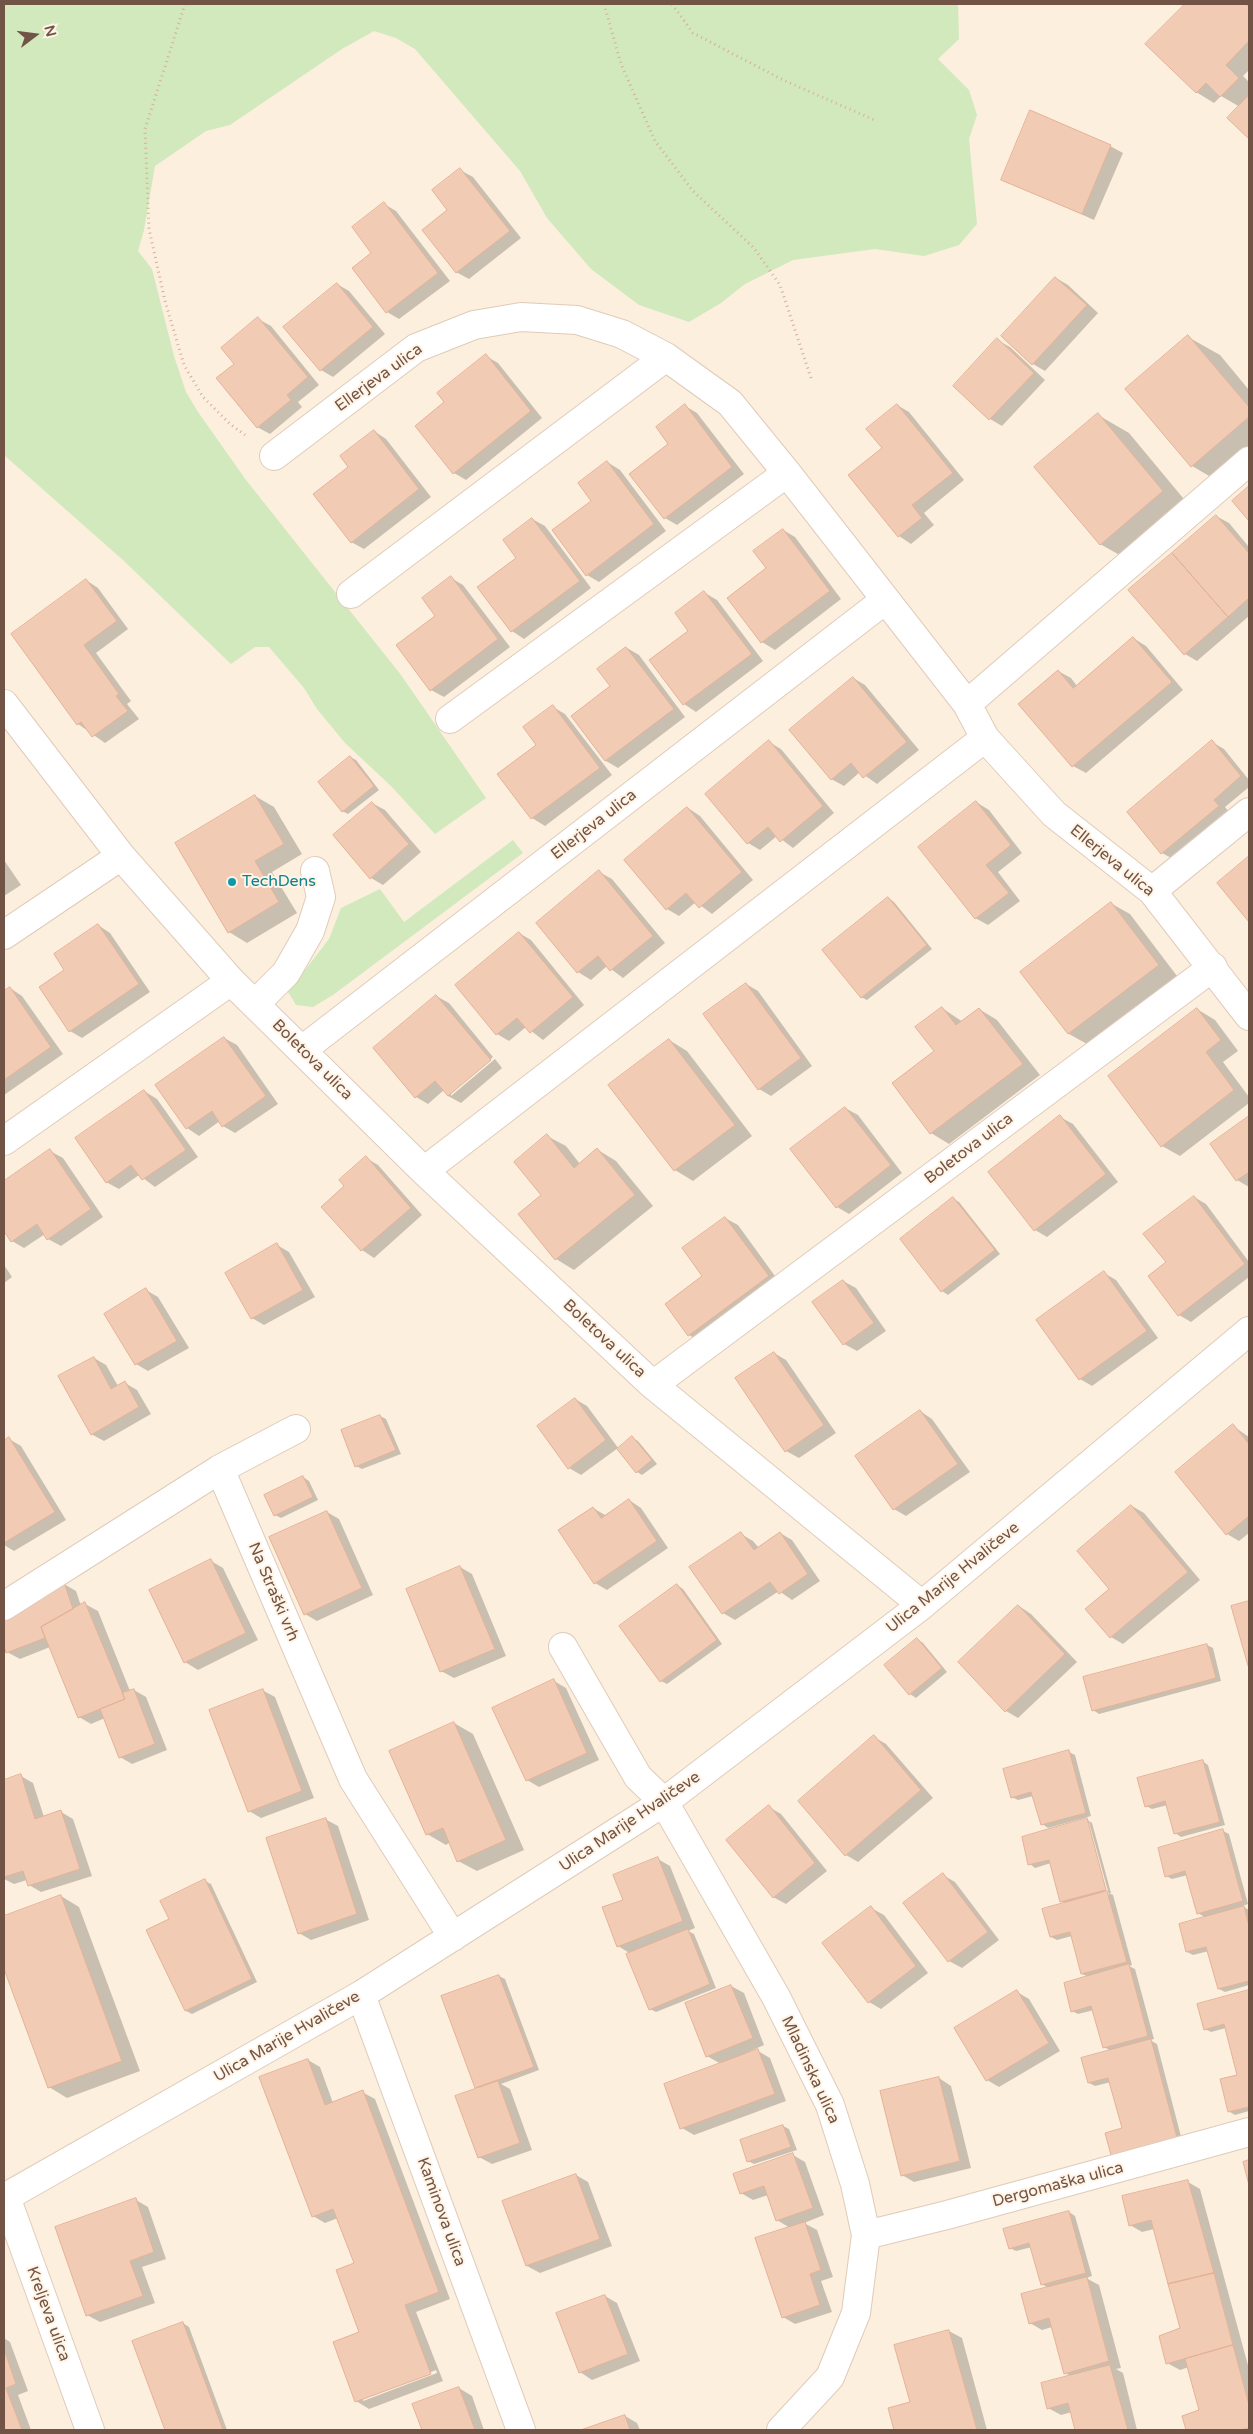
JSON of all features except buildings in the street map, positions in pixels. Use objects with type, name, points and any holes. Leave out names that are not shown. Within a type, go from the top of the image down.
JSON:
[{"type":"street","name":"Ellerjeva ulica","points":[[274,456],[416,348],[474,325],[521,317],[577,320],[622,334],[666,357],[730,403],[967,704],[985,738],[1054,814],[1152,891],[1213,967],[1249,1016]]},
{"type":"street","points":[[351,594],[666,357]]},
{"type":"street","points":[[967,704],[1249,461]]},
{"type":"street","points":[[450,719],[787,473]]},
{"type":"street","name":"Ellerjeva ulica","points":[[302,1050],[885,600]]},
{"type":"street","name":"Boletova ulica","points":[[4,704],[12,733],[231,981],[424,1171],[653,1385],[922,1605]]},
{"type":"street","points":[[424,1171],[985,738]]},
{"type":"street","points":[[1152,891],[1249,812]]},
{"type":"street","points":[[4,935],[121,856]]},
{"type":"street","points":[[255,1004],[286,972],[310,931],[321,898],[315,871]]},
{"type":"street","name":"Boletova ulica","points":[[653,1385],[1213,967]]},
{"type":"street","points":[[4,1141],[231,981]]},
{"type":"street","name":"Ulica Marije Hvaličeve","points":[[5,2198],[361,1995],[664,1802],[922,1605],[1249,1331]]},
{"type":"street","points":[[4,1606],[220,1469],[296,1429]]},
{"type":"street","name":"Na Straški vrh","points":[[220,1469],[353,1779],[453,1937]]},
{"type":"street","name":"Mladinska ulica","points":[[563,1647],[638,1777],[664,1802],[776,1997],[830,2105],[855,2184],[866,2235],[856,2313],[830,2377],[781,2430]]},
{"type":"street","name":"Kaminova ulica","points":[[361,1995],[521,2430]]},
{"type":"street","name":"Dergomaška ulica","points":[[866,2235],[947,2215],[1249,2132]]},
{"type":"street","name":"Kreljeva ulica","points":[[5,2198],[90,2430]]},
{"type":"path","points":[[185,4],[145,129],[149,229],[164,301],[184,365],[204,397],[230,424],[274,456]]},
{"type":"path","points":[[604,4],[621,64],[655,141],[693,191],[754,248],[780,285],[811,378]]},
{"type":"path","points":[[672,4],[693,33],[783,80],[877,121]]},
{"type":"green space","points":[[4,4],[958,4],[959,39],[938,59],[969,90],[977,115],[969,139],[977,224],[959,245],[924,256],[875,249],[793,260],[745,284],[721,303],[689,322],[639,305],[591,269],[547,218],[520,171],[415,49],[396,38],[374,31],[342,49],[230,125],[206,131],[155,166],[144,230],[138,251],[152,269],[174,356],[186,392],[246,480],[401,675],[486,798],[435,834],[391,786],[345,743],[317,709],[304,688],[269,647],[255,647],[231,664],[124,561],[4,455]]},
{"type":"green space","points":[[513,840],[523,853],[333,995],[313,1007],[296,1005],[288,992],[329,939],[341,908],[380,889],[404,922]]},
{"type":"place","name":"TechDens","points":[[232,882]]}]
